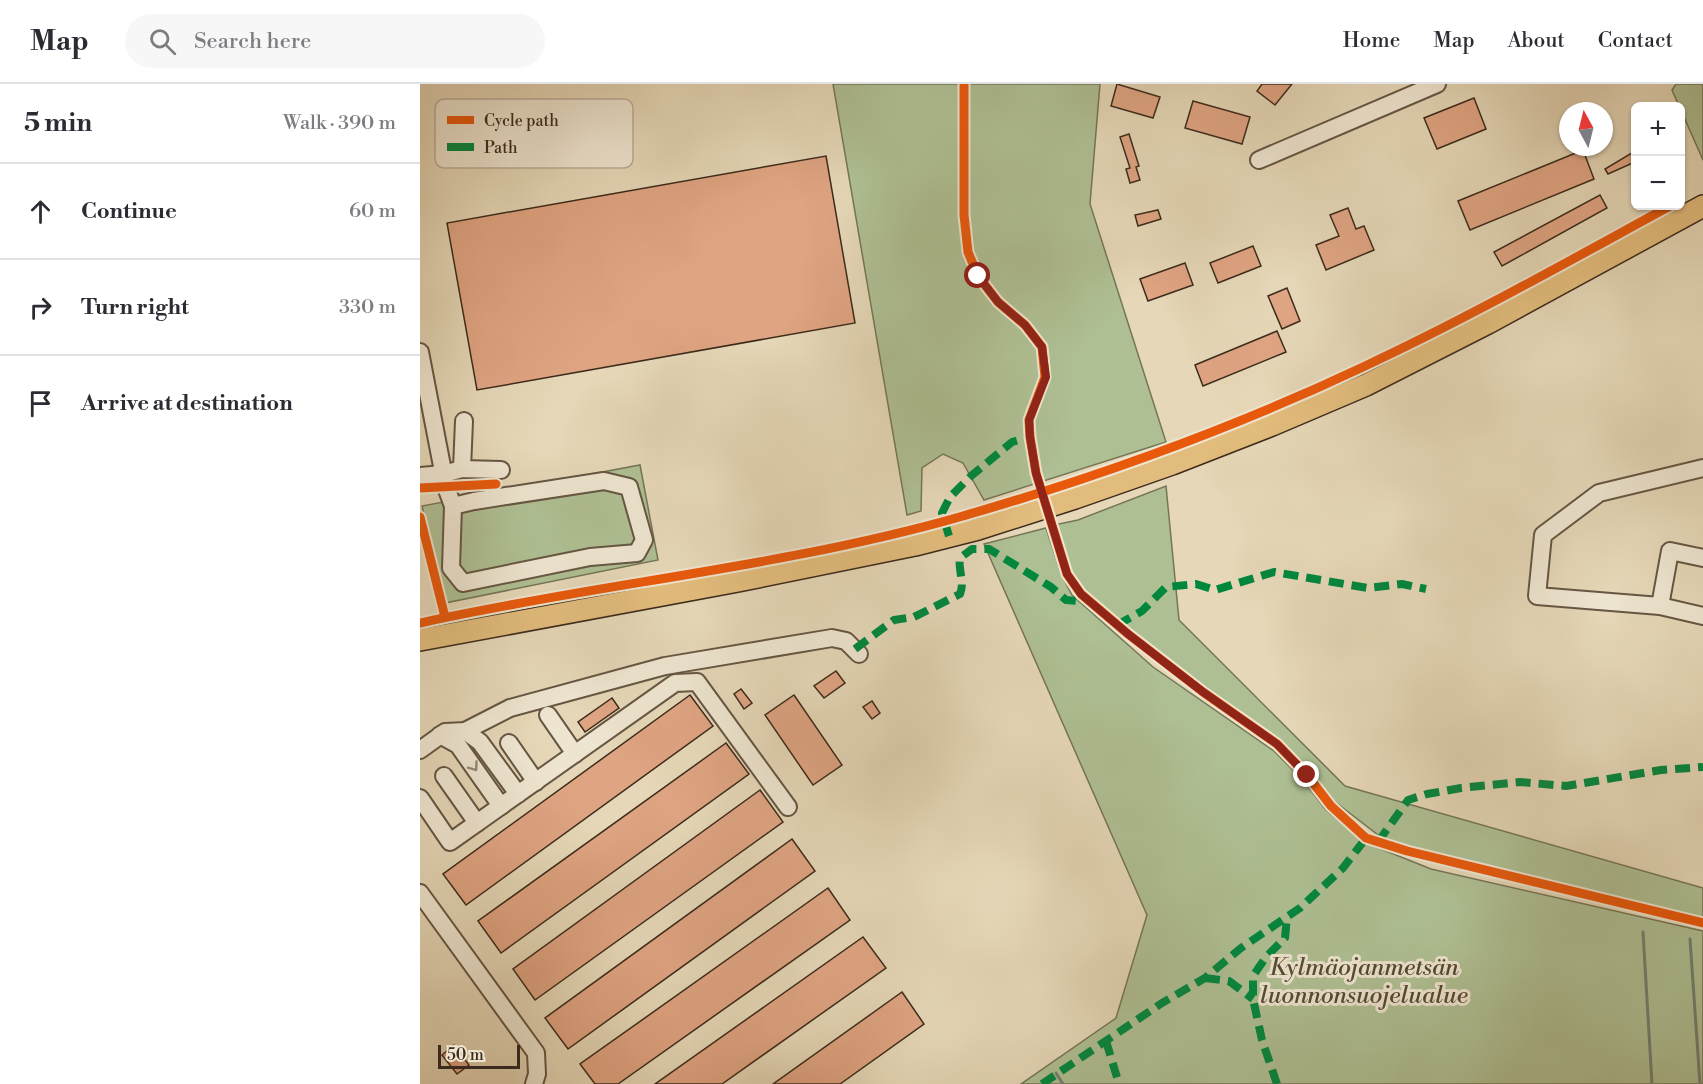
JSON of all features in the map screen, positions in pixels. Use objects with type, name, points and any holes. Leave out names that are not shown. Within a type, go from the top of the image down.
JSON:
[{"type":"main road","points":[[420,639],[738,581],[894,549],[978,529],[1075,498],[1250,434],[1366,385],[1498,318],[1703,206]]},
{"type":"street","points":[[1259,160],[1437,84]]},
{"type":"street","points":[[420,351],[443,474],[453,506],[451,568],[463,583],[590,557],[637,553],[644,540],[629,487],[604,481],[453,506]]},
{"type":"street","points":[[462,469],[464,421]]},
{"type":"street","points":[[1703,468],[1599,493],[1543,535],[1537,596],[1660,606],[1703,616]]},
{"type":"street","points":[[420,476],[443,474],[462,469],[501,470]]},
{"type":"street","points":[[1660,606],[1670,551],[1703,558]]},
{"type":"street","points":[[420,750],[445,732],[465,731],[510,708],[665,666],[832,638],[846,640],[859,654]]},
{"type":"street","points":[[420,798],[450,842],[675,683],[697,682],[788,807]]},
{"type":"street","points":[[548,715],[575,754]]},
{"type":"street","points":[[465,731],[480,742],[518,794]]},
{"type":"street","points":[[440,735],[458,745],[501,806]]},
{"type":"street","points":[[508,743],[536,782]]},
{"type":"street","points":[[444,776],[477,823]]},
{"type":"street","points":[[420,893],[536,1053],[537,1074],[534,1084]]},
{"type":"green space","points":[[833,84],[1100,84],[1090,204],[1166,442],[984,500],[963,463],[943,454],[922,468],[921,511],[907,515]]},
{"type":"green space","points":[[1676,84],[1703,84],[1703,160],[1685,119],[1685,102],[1677,102],[1672,90]]},
{"type":"green space","points":[[640,465],[658,560],[445,603],[422,506]]},
{"type":"green space","points":[[1166,486],[1179,620],[1345,786],[1703,888],[1703,918],[1386,841],[1334,801],[1278,742],[1083,593],[1068,573],[1054,525],[1078,520]]},
{"type":"green space","name":"Kylmäojanmetsän luonnonsuojelualue","points":[[1046,528],[1061,574],[1072,595],[1153,667],[1274,751],[1302,779],[1326,810],[1362,840],[1357,848],[1360,851],[1366,843],[1431,869],[1703,931],[1703,1084],[1021,1084],[1116,1018],[1147,915],[984,544]]},
{"type":"building","points":[[1117,84],[1160,97],[1153,118],[1111,106]]},
{"type":"building","points":[[1262,84],[1292,84],[1275,105],[1257,91]]},
{"type":"building","points":[[1474,98],[1486,129],[1437,149],[1424,118]]},
{"type":"building","points":[[1193,101],[1250,117],[1242,144],[1185,128]]},
{"type":"building","points":[[1129,134],[1139,166],[1136,167],[1140,180],[1130,183],[1126,169],[1130,168],[1120,137]]},
{"type":"building","points":[[1631,153],[1631,164],[1608,174],[1605,169]]},
{"type":"building","points":[[826,156],[855,323],[477,390],[447,223]]},
{"type":"building","points":[[1568,156],[1585,156],[1594,179],[1470,230],[1458,201]]},
{"type":"building","points":[[1600,195],[1607,208],[1502,266],[1494,252]]},
{"type":"building","points":[[1348,208],[1356,229],[1364,226],[1374,250],[1326,270],[1316,245],[1339,236],[1330,215]]},
{"type":"building","points":[[1158,210],[1161,219],[1138,226],[1135,215]]},
{"type":"building","points":[[1253,246],[1261,266],[1218,283],[1210,263]]},
{"type":"building","points":[[1185,263],[1193,285],[1148,301],[1140,279]]},
{"type":"building","points":[[1287,288],[1300,321],[1282,329],[1268,296]]},
{"type":"building","points":[[1277,331],[1286,352],[1203,386],[1195,365]]},
{"type":"building","points":[[836,671],[845,683],[824,698],[814,686]]},
{"type":"building","points":[[741,689],[752,703],[744,709],[734,694]]},
{"type":"building","points":[[690,695],[713,726],[466,905],[443,874]]},
{"type":"building","points":[[794,695],[842,765],[813,785],[765,715]]},
{"type":"building","points":[[612,698],[619,708],[585,732],[578,722]]},
{"type":"building","points":[[872,701],[880,713],[872,719],[863,707]]},
{"type":"building","points":[[726,743],[749,774],[501,953],[478,921]]},
{"type":"building","points":[[760,790],[783,822],[535,1000],[513,969]]},
{"type":"building","points":[[792,839],[815,871],[568,1049],[545,1018]]},
{"type":"building","points":[[828,888],[850,920],[618,1084],[595,1084],[580,1064]]},
{"type":"building","points":[[863,937],[886,968],[722,1084],[655,1084]]},
{"type":"building","points":[[902,992],[924,1024],[840,1084],[773,1084]]},
{"type":"building","points":[[454,1045],[469,1065],[457,1074],[442,1055]]},
{"type":"waterway","points":[[1643,932],[1652,1084]]},
{"type":"waterway","points":[[1690,939],[1700,1084]]},
{"type":"waterway","points":[[1056,1073],[1063,1084]]},
{"type":"marked path","points":[[949,536],[942,513],[950,497],[1012,442],[1030,437]]},
{"type":"marked path","points":[[855,649],[894,620],[914,617],[960,594],[962,585],[960,558],[972,549],[989,549],[1051,587],[1066,600],[1088,602]]},
{"type":"marked path","points":[[1117,625],[1142,611],[1166,587],[1196,584],[1215,590],[1274,572],[1368,588],[1402,584],[1426,589]]},
{"type":"marked path","points":[[1378,842],[1408,800],[1427,794],[1520,782],[1566,786],[1661,770],[1703,767]]},
{"type":"marked path","points":[[1042,1084],[1162,1003],[1205,978],[1241,948],[1300,908],[1343,868],[1366,838]]},
{"type":"marked path","points":[[1277,1084],[1262,1040],[1253,999],[1253,976],[1266,957],[1285,938],[1287,917]]},
{"type":"marked path","points":[[1205,978],[1229,981],[1253,999]]},
{"type":"marked path","points":[[1106,1041],[1119,1084]]},
{"type":"cycle path","points":[[964,84],[964,215],[968,252],[978,276],[998,302],[1025,325],[1042,347],[1045,377],[1029,420],[1030,437],[1036,473],[1067,574],[1081,594],[1203,692],[1277,744],[1307,775],[1331,806],[1366,838],[1407,851],[1703,923]]},
{"type":"cycle path","points":[[420,623],[829,549],[963,516],[1065,485],[1216,430],[1363,367],[1480,309],[1663,210]]},
{"type":"cycle path","points":[[420,488],[496,484]]},
{"type":"cycle path","points":[[420,517],[445,617]]},
{"type":"route","points":[[978,276],[998,302],[1025,325],[1042,347],[1046,377],[1029,420],[1030,437],[1036,473],[1067,574],[1081,594],[1128,634],[1203,692],[1277,744],[1307,775]]}]
